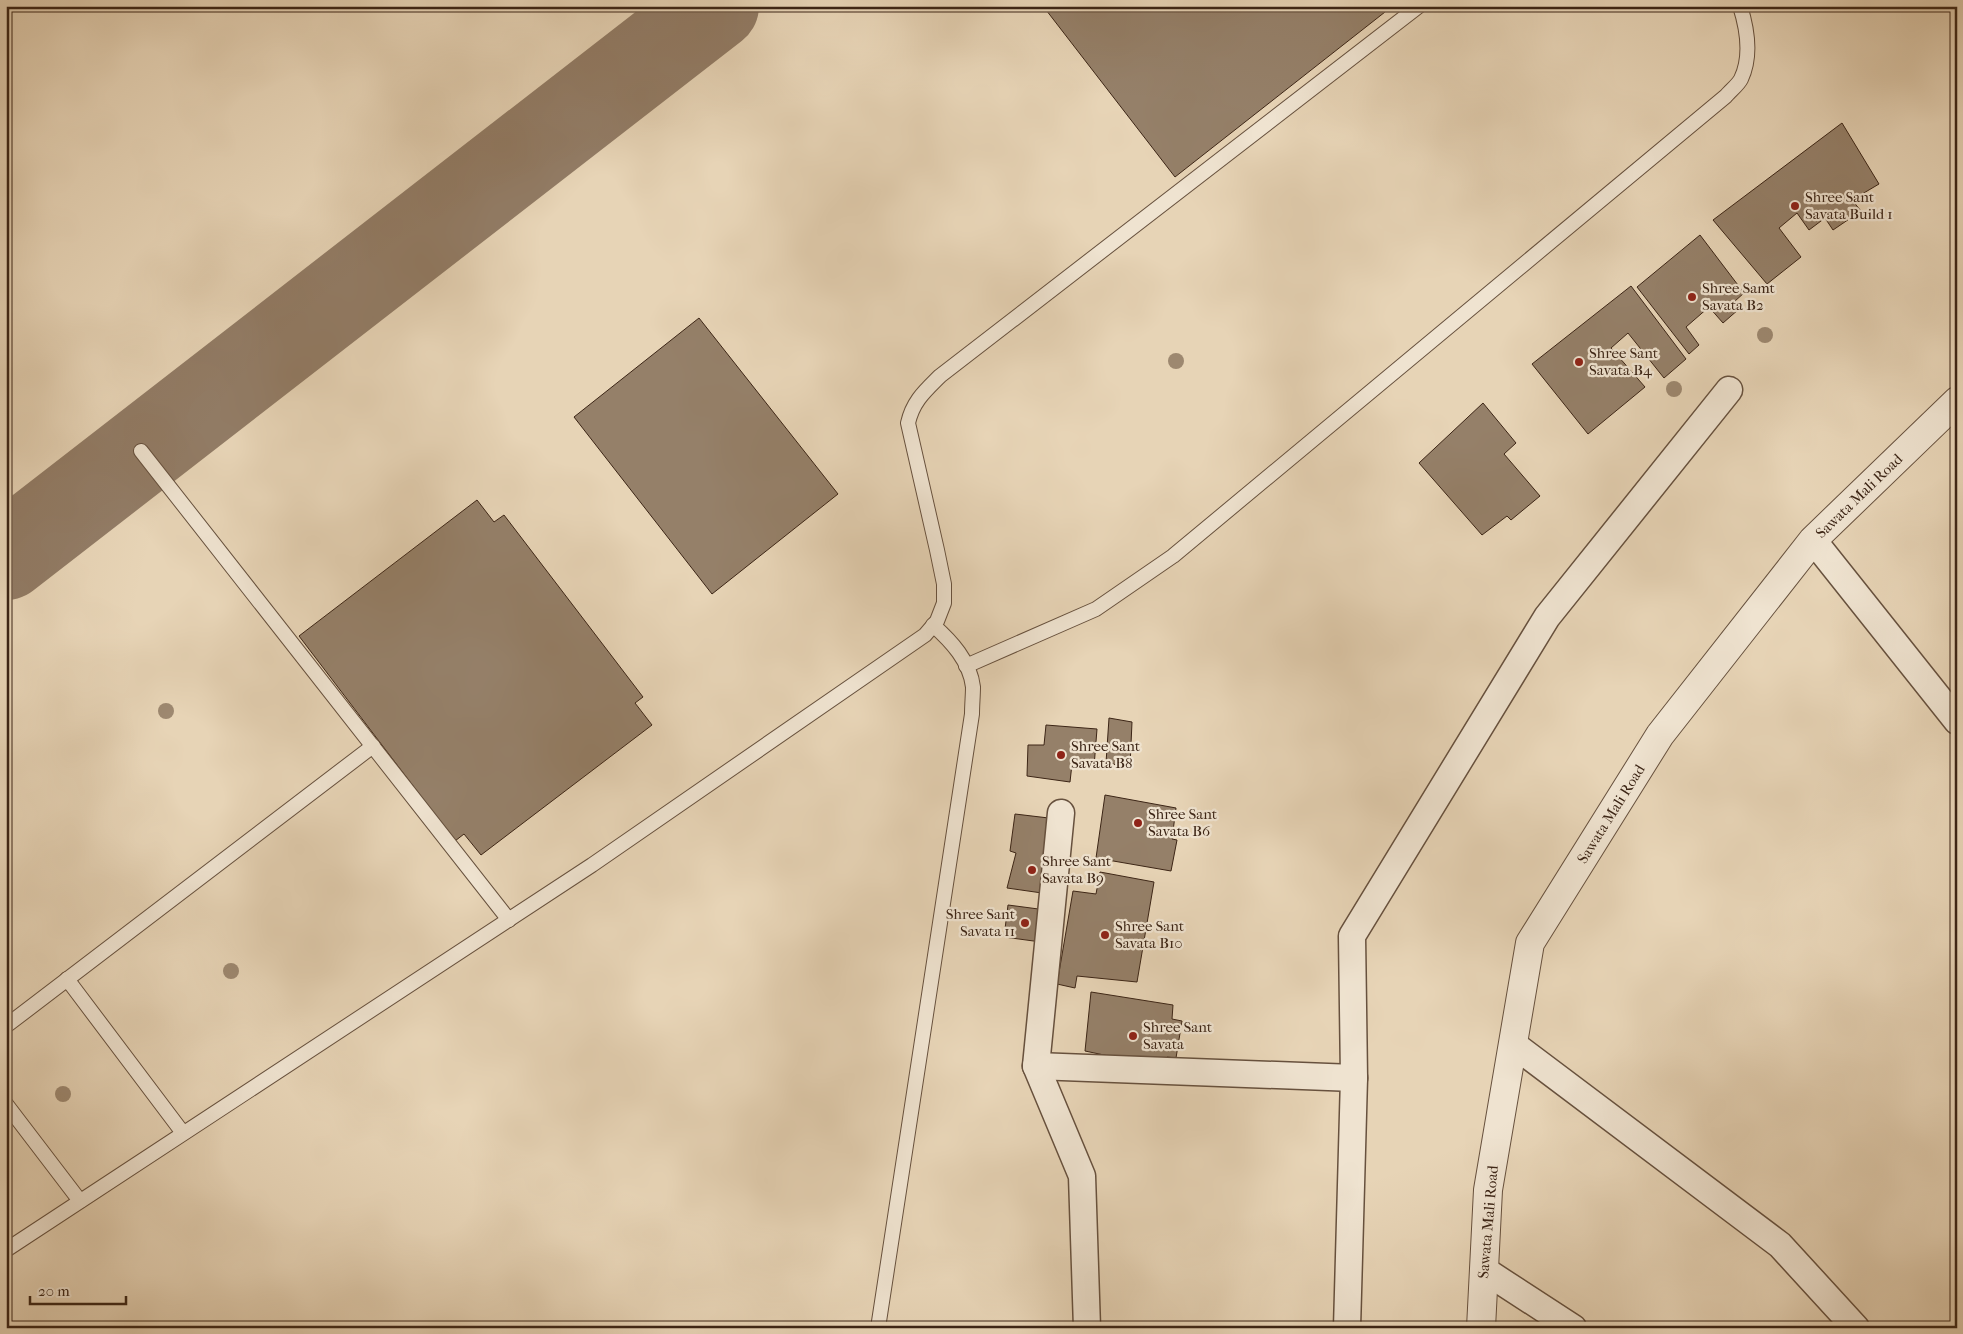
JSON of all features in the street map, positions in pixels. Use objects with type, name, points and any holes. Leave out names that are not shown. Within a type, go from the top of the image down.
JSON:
[{"type":"street","points":[[1347,1328],[1354,1078],[1352,936],[1547,617],[1729,390]]},
{"type":"street","name":"Sawata Mali Road","points":[[1481,1328],[1488,1190],[1530,943],[1660,735],[1813,540],[1957,401]]},
{"type":"street","points":[[1813,540],[1957,721]]},
{"type":"street","points":[[1061,813],[1036,1066],[1082,1176],[1087,1328]]},
{"type":"street","points":[[1513,1044],[1780,1245],[1856,1328]]},
{"type":"street","points":[[1036,1066],[1354,1078]]},
{"type":"street","points":[[1484,1270],[1572,1328]]},
{"type":"lane","points":[[6,1250],[600,860],[925,635],[937,621],[944,603],[944,584],[938,550],[908,423],[911,409],[920,396],[940,376],[1419,6]]},
{"type":"lane","points":[[966,666],[1096,609],[1173,556],[1726,96],[1741,80],[1747,56],[1746,26],[1740,6]]},
{"type":"lane","points":[[141,451],[509,920]]},
{"type":"lane","points":[[878,1328],[972,714],[973,685],[966,666],[953,644],[933,625]]},
{"type":"lane","points":[[6,1026],[373,746]]},
{"type":"lane","points":[[67,980],[183,1133]]},
{"type":"lane","points":[[6,1104],[80,1201]]},
{"type":"building","points":[[1043,6],[1380,6],[1385,12],[1175,177]]},
{"type":"building","name":"Shree Sant Savata Build 1","points":[[1842,123],[1879,184],[1852,200],[1861,211],[1833,230],[1825,218],[1809,230],[1797,213],[1779,228],[1801,257],[1767,284],[1713,220]]},
{"type":"building","name":"Shree Samt Savata B2","points":[[1700,235],[1744,293],[1735,301],[1739,309],[1723,323],[1709,307],[1686,327],[1699,345],[1689,354],[1637,287]]},
{"type":"building","name":"Shree Sant Savata B4","points":[[1631,286],[1686,359],[1664,378],[1628,333],[1611,348],[1645,387],[1588,434],[1532,364]]},
{"type":"building","points":[[699,318],[838,494],[712,594],[574,417]]},
{"type":"building","points":[[1483,403],[1516,443],[1504,454],[1540,496],[1511,520],[1507,516],[1482,535],[1419,463]]},
{"type":"building","points":[[477,500],[494,522],[504,515],[643,697],[635,703],[652,725],[481,855],[464,834],[455,841],[299,636]]},
{"type":"building","points":[[1109,718],[1132,722],[1130,767],[1106,763]]},
{"type":"building","name":"Shree Sant Savata B8","points":[[1046,725],[1097,729],[1094,767],[1072,764],[1070,782],[1027,776],[1028,745],[1044,745]]},
{"type":"building","name":"Shree Sant Savata B6","points":[[1105,795],[1176,808],[1172,839],[1177,840],[1171,871],[1096,858]]},
{"type":"building","name":"Shree Sant Savata B9","points":[[1015,814],[1057,819],[1049,894],[1007,888],[1016,853],[1010,851]]},
{"type":"building","name":"Shree Sant Savata B10","points":[[1100,872],[1154,882],[1137,982],[1077,976],[1075,988],[1057,984],[1073,891],[1096,894]]},
{"type":"building","name":"Shree Sant Savata 11","points":[[1008,905],[1046,910],[1041,942],[1004,937]]},
{"type":"building","name":"Shree Sant Savata","points":[[1091,992],[1173,1005],[1172,1019],[1182,1021],[1176,1058],[1167,1057],[1165,1062],[1142,1063],[1085,1051]]},
{"type":"taxiway","points":[[6,556],[715,6]]},
{"type":"place","name":"Shree Sant Savata Build 1","points":[[1795,206]]},
{"type":"place","name":"Shree Samt Savata B2","points":[[1692,297]]},
{"type":"place","name":"Shree Sant Savata B4","points":[[1579,362]]},
{"type":"place","name":"Shree Sant Savata B8","points":[[1061,755]]},
{"type":"place","name":"Shree Sant Savata B6","points":[[1138,823]]},
{"type":"place","name":"Shree Sant Savata B9","points":[[1032,870]]},
{"type":"place","name":"Shree Sant Savata 11","points":[[1025,923]]},
{"type":"place","name":"Shree Sant Savata B10","points":[[1105,935]]},
{"type":"place","name":"Shree Sant Savata","points":[[1133,1036]]}]
